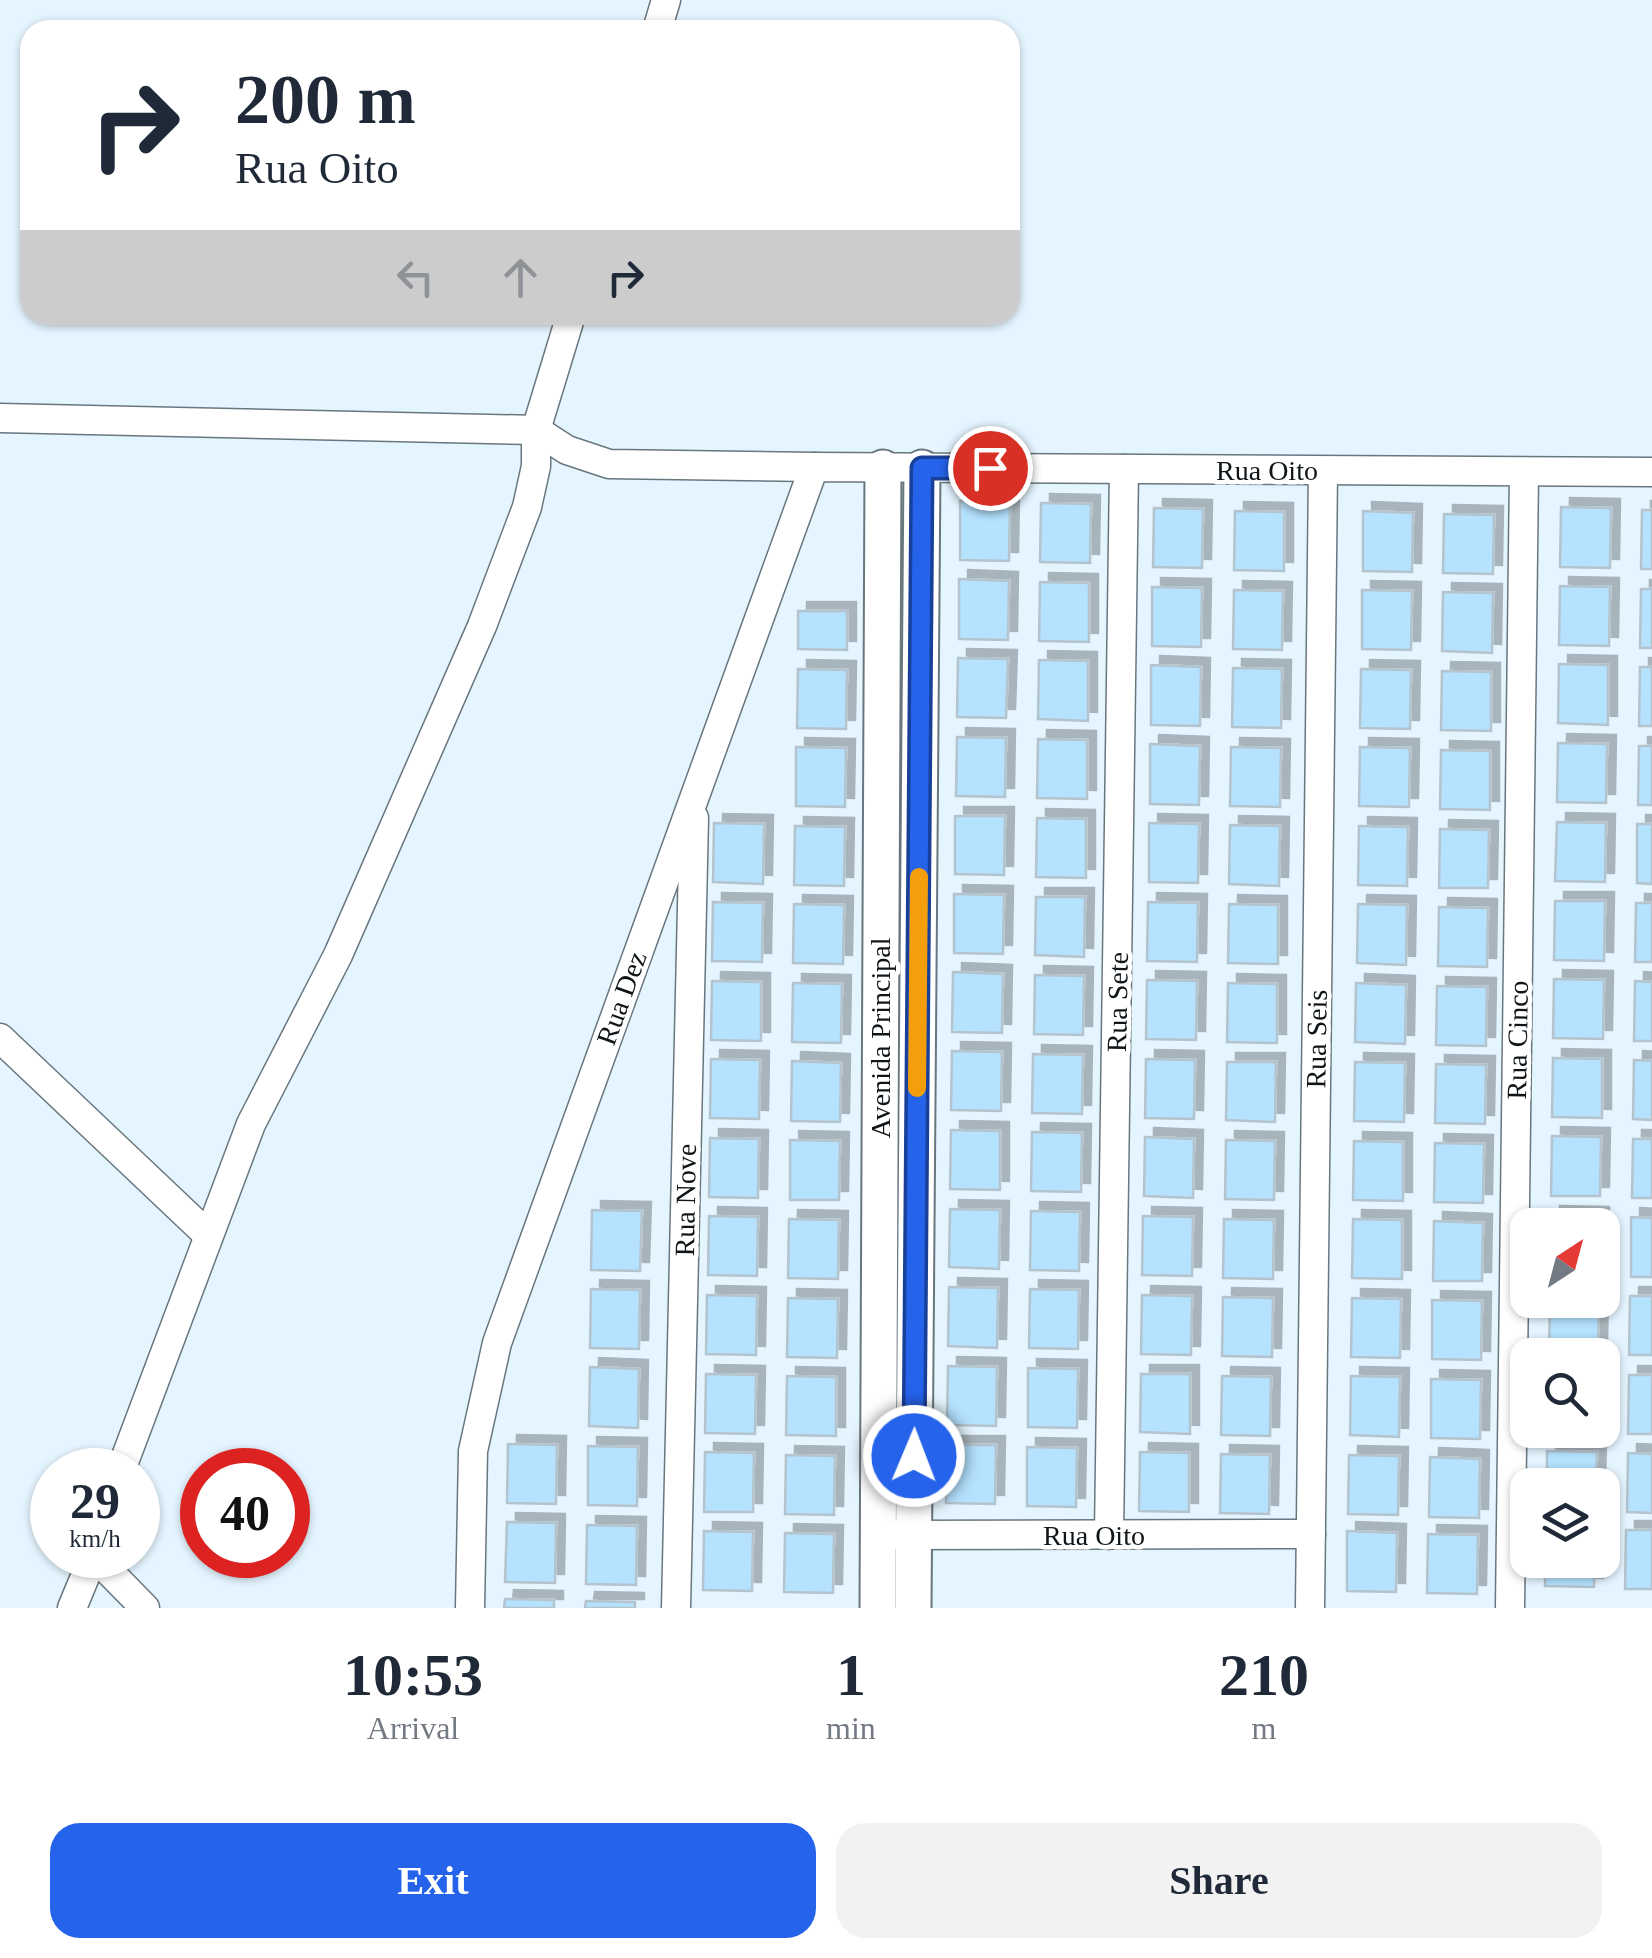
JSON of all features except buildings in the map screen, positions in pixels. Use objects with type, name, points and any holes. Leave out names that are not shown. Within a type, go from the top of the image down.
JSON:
[{"type":"street","points":[[129,1448],[251,1124],[338,956],[482,626],[527,507],[536,466],[536,430],[568,325]]},
{"type":"street","points":[[0,418],[536,430],[567,450],[609,464],[883,468]]},
{"type":"street","name":"Rua Dez","points":[[470,1608],[473,1451],[497,1343],[814,467]]},
{"type":"street","name":"Rua Oito","points":[[883,468],[1652,472]]},
{"type":"street","name":"Avenida Principal","points":[[878,1608],[883,468]]},
{"type":"street","name":"Avenida Principal","points":[[913,1608],[922,468]]},
{"type":"street","name":"Rua Sete","points":[[1109,1536],[1124,469]]},
{"type":"street","name":"Rua Seis","points":[[1310,1608],[1323,470]]},
{"type":"street","name":"Rua Cinco","points":[[1510,1608],[1524,472]]},
{"type":"street","name":"Rua Nove","points":[[676,1608],[695,791]]},
{"type":"street","points":[[0,1038],[208,1235]]},
{"type":"street","name":"Rua Oito","points":[[878,1535],[1311,1534]]},
{"type":"street","points":[[72,1608],[84,1578]]},
{"type":"street","points":[[116,1578],[145,1608]]},
{"type":"slow traffic","points":[[917,1088],[919,877]]},
{"type":"route","points":[[914,1456],[922,468],[990,468]]}]
